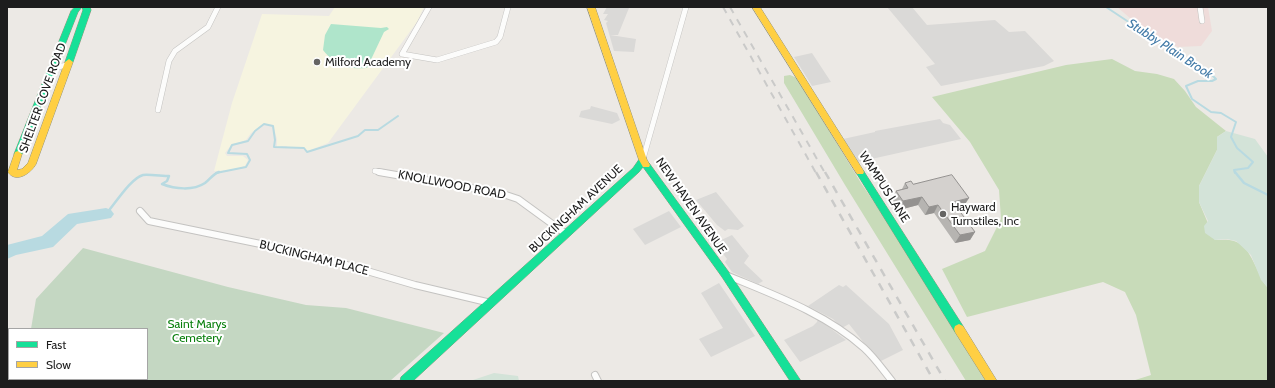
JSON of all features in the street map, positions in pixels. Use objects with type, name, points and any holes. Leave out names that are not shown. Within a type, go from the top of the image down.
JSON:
[{"type":"street","name":"SHELTER COVE ROAD","points":[[79,7],[75,11],[13,168],[12,172],[15,174],[25,172],[32,164],[87,10],[86,7]]},
{"type":"street","points":[[158,110],[169,61],[176,50],[206,30],[212,22],[218,7]]},
{"type":"street","points":[[429,7],[402,54],[437,60],[496,42],[500,37],[508,7]]},
{"type":"street","name":"NEW HAVEN AVENUE","points":[[591,7],[643,160],[655,179],[725,274],[796,381]]},
{"type":"street","name":"BUCKINGHAM AVENUE","points":[[406,381],[638,168],[643,160],[686,7]]},
{"type":"street","name":"WAMPUS LANE","points":[[756,7],[992,381]]},
{"type":"street","points":[[1200,7],[1202,21]]},
{"type":"street","points":[[53,68],[67,65]]},
{"type":"street","name":"KNOLLWOOD ROAD","points":[[375,171],[477,188],[510,196],[566,234]]},
{"type":"street","name":"BUCKINGHAM PLACE","points":[[140,211],[150,221],[309,254],[415,285],[491,303]]},
{"type":"street","points":[[725,274],[801,308],[834,326],[865,349],[892,381]]},
{"type":"shaded area","name":"Milford Academy","points":[[335,7],[424,7],[417,22],[328,143],[308,151],[303,147],[277,147],[277,139],[273,125],[263,124],[251,133],[246,140],[231,145],[225,153],[227,156],[243,156],[248,160],[245,166],[233,170],[214,171],[232,103],[262,14],[329,16]]},
{"type":"shaded area","points":[[607,7],[629,8],[618,35],[610,35],[636,39],[634,52],[614,51],[606,23],[608,21],[604,20],[608,14],[603,14]]},
{"type":"shaded area","points":[[887,7],[912,7],[927,25],[995,20],[1009,32],[1025,31],[1054,61],[1044,66],[941,86],[926,67],[935,64]]},
{"type":"shaded area","points":[[1117,7],[1208,7],[1212,31],[1201,46],[1178,47],[1151,36]]},
{"type":"shaded area","points":[[812,53],[831,82],[812,86],[794,57]]},
{"type":"shaded area","points":[[591,106],[617,113],[620,120],[612,124],[579,117],[581,111],[590,109]]},
{"type":"shaded area","points":[[940,119],[943,123],[950,125],[961,139],[858,162],[843,139],[875,131]]},
{"type":"shaded area","points":[[716,192],[744,226],[738,230],[728,229],[725,231],[717,225],[696,200]]},
{"type":"shaded area","points":[[669,211],[681,227],[645,245],[633,229]]},
{"type":"shaded area","points":[[732,235],[749,256],[744,263],[763,281],[758,284],[732,272],[725,262],[727,259],[715,243]]},
{"type":"shaded area","points":[[719,283],[755,336],[711,357],[699,339],[723,328],[701,293]]},
{"type":"shaded area","points":[[839,285],[843,287],[846,285],[889,324],[903,350],[879,362],[849,324],[842,328],[833,319],[808,306]]},
{"type":"shaded area","points":[[818,319],[846,340],[800,362],[784,340],[813,326]]},
{"type":"green space","points":[[331,24],[381,28],[387,27],[389,29],[384,32],[367,68],[353,68],[342,66],[337,63],[323,50],[325,35]]},
{"type":"green space","points":[[1112,59],[1135,71],[1157,74],[1174,79],[1185,91],[1196,107],[1226,131],[1217,137],[1217,150],[1199,186],[1199,202],[1215,240],[1234,241],[1245,248],[1250,254],[1268,288],[1268,381],[1132,381],[1151,375],[1136,315],[1125,292],[1103,282],[967,317],[942,269],[985,251],[1001,219],[999,190],[970,142],[932,97],[1066,65]]},
{"type":"green space","points":[[790,75],[797,78],[861,183],[925,277],[985,372],[998,381],[966,381],[784,83],[784,76]]},
{"type":"green space","points":[[1226,131],[1255,139],[1268,157],[1268,288],[1261,280],[1251,255],[1236,241],[1227,239],[1215,240],[1205,233],[1204,226],[1208,221],[1199,202],[1199,186],[1217,150],[1217,137]]},
{"type":"green space","name":"Saint Marys Cemetery","points":[[83,248],[228,287],[306,305],[346,308],[444,333],[390,381],[19,381],[148,380],[148,328],[31,328],[36,299]]},
{"type":"green space","points":[[494,373],[518,376],[519,381],[470,381]]},
{"type":"building","points":[[952,175],[969,198],[953,202],[975,232],[960,235],[938,205],[929,207],[922,197],[903,201],[896,191],[908,188],[905,183],[911,181],[913,184]]},
{"type":"waterway","name":"Stubby Plain Brook","points":[[1106,7],[1183,58],[1206,69],[1216,79],[1212,81],[1198,81],[1186,86],[1192,99],[1211,112],[1221,113],[1236,122],[1231,137],[1237,148],[1253,162],[1248,168],[1234,170],[1235,173]]},
{"type":"waterway","points":[[218,173],[246,167],[250,160],[247,154],[228,153],[232,145],[248,141],[255,131],[264,124],[273,126],[275,140],[274,147],[304,148],[307,152],[358,136],[365,130],[378,130],[398,116]]},
{"type":"waterway","name":"Stubby Plain Brook","points":[[1235,172],[1244,183],[1268,195]]},
{"type":"waterway","points":[[106,214],[128,186],[138,177],[143,175],[169,176],[167,181],[162,184],[173,187],[190,188],[200,186],[218,173]]},
{"type":"waterway","points":[[7,252],[13,249],[47,242],[73,218],[106,214]]},
{"type":"railway","points":[[723,7],[816,173]]},
{"type":"railway","points":[[730,7],[825,173]]},
{"type":"railway","points":[[816,172],[934,381]]},
{"type":"railway","points":[[825,172],[945,381]]},
{"type":"traffic: fast","points":[[18,154],[75,11],[79,7]]},
{"type":"traffic: fast","points":[[69,62],[87,10],[86,7]]},
{"type":"traffic: fast","points":[[405,381],[636,170],[643,160]]},
{"type":"traffic: fast","points":[[646,165],[725,274],[796,381]]},
{"type":"traffic: fast","points":[[860,172],[959,329]]},
{"type":"traffic: slow","points":[[591,7],[646,165]]},
{"type":"traffic: slow","points":[[756,7],[860,172]]},
{"type":"traffic: slow","points":[[18,154],[12,172],[15,174],[25,172],[32,164],[69,62]]},
{"type":"traffic: slow","points":[[959,329],[992,381]]},
{"type":"place","name":"Milford Academy","points":[[317,62]]},
{"type":"place","name":"Hayward Turnstiles, Inc","points":[[943,214]]}]
